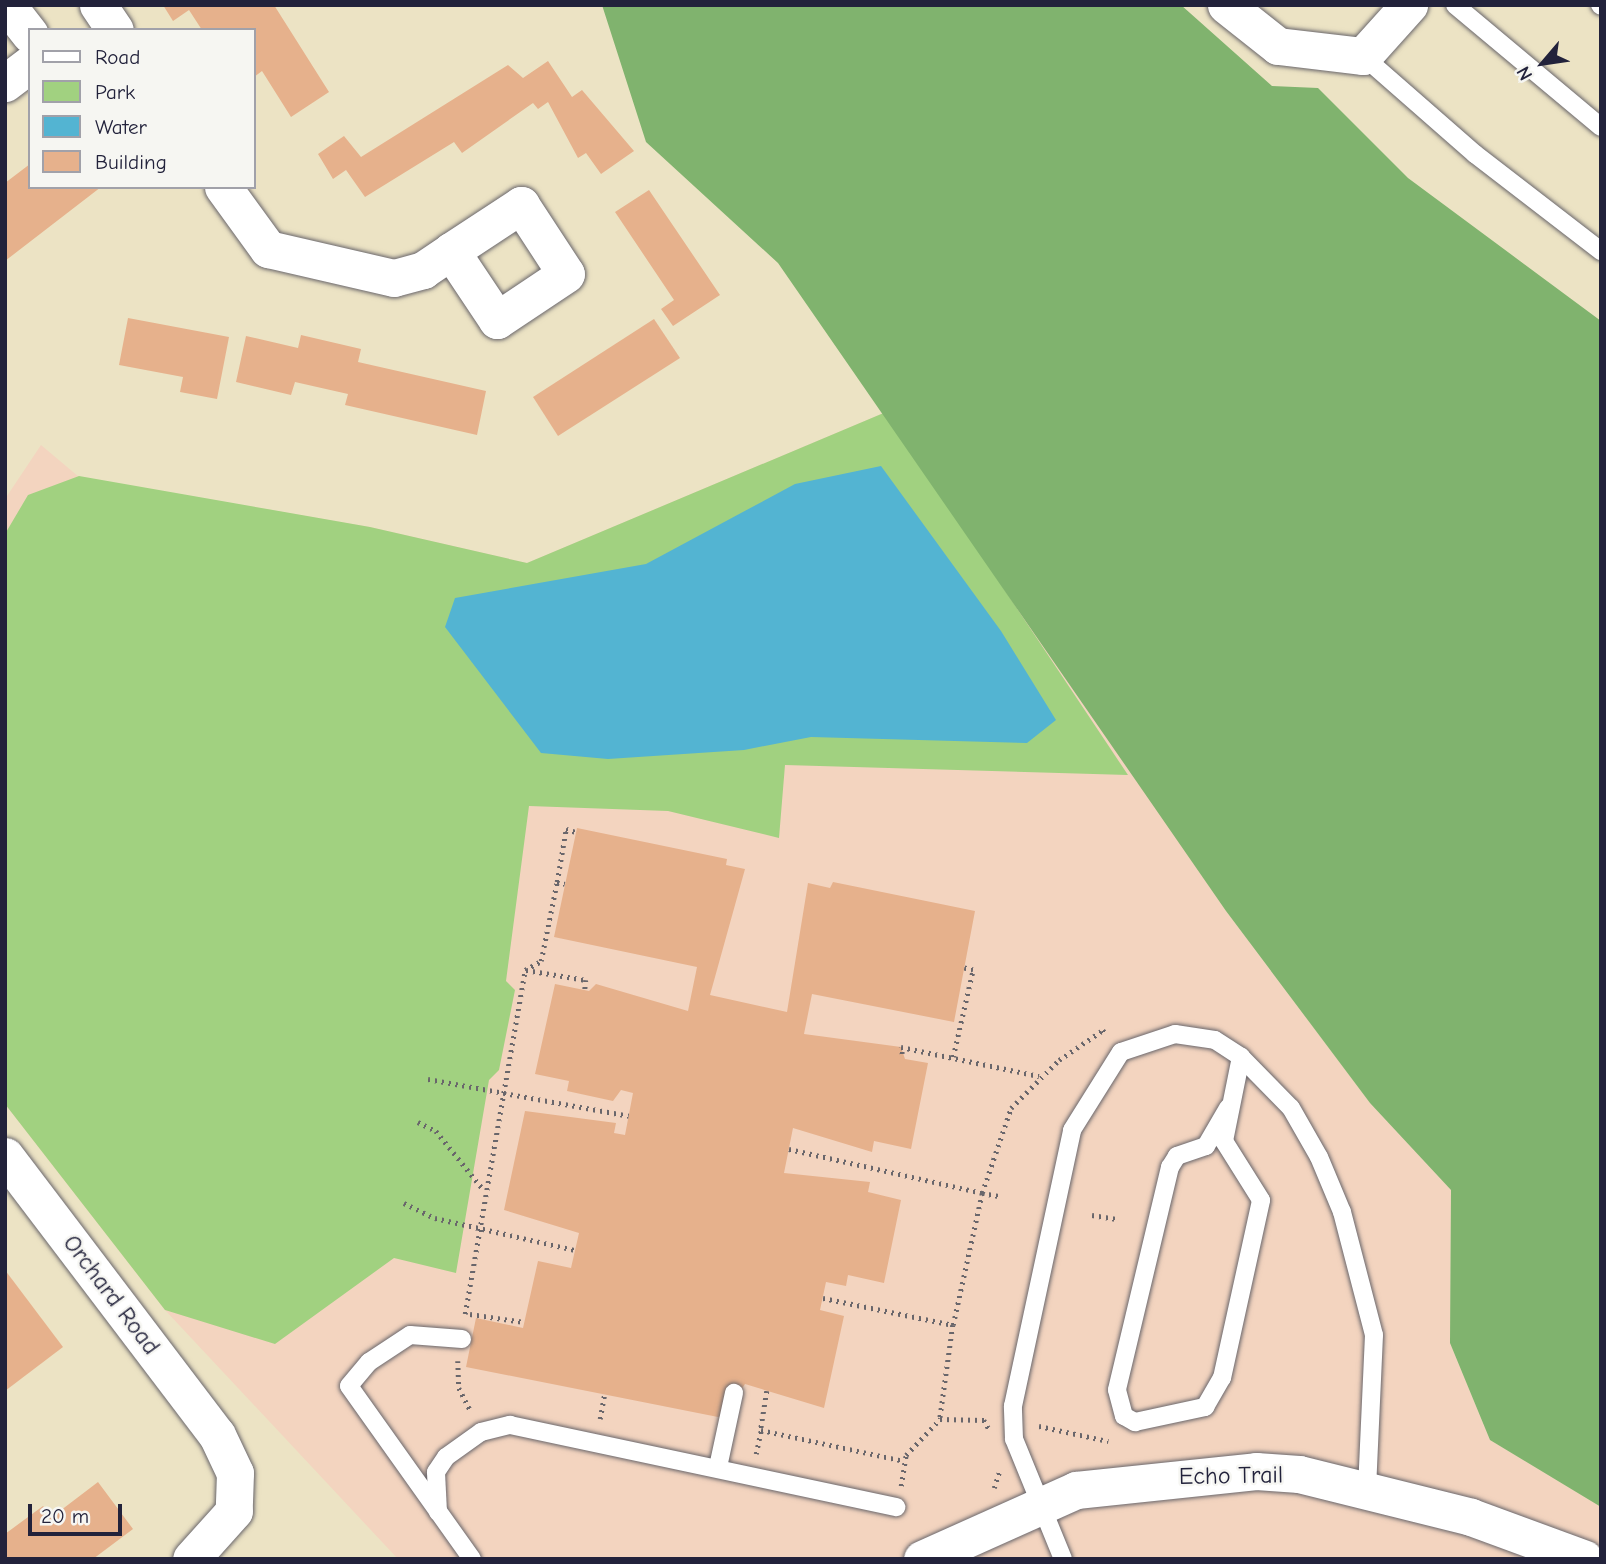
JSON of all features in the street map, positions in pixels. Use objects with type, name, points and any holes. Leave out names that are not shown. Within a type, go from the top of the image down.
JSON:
[{"type":"street","points":[[98,5],[114,28]]},
{"type":"street","points":[[1226,5],[1278,47],[1363,56],[1409,5]]},
{"type":"street","points":[[5,83],[28,66]]},
{"type":"street","points":[[224,189],[259,240],[282,256],[407,278],[451,251]]},
{"type":"street","name":"Orchard Road","points":[[5,1156],[217,1435],[235,1473],[234,1511],[191,1559]]},
{"type":"street","name":"Echo Trail","points":[[922,1559],[1041,1503],[1124,1481],[1256,1471],[1367,1492],[1471,1517],[1585,1559]]},
{"type":"lane","points":[[1455,5],[1601,127]]},
{"type":"lane","points":[[1363,56],[1475,154],[1601,251]]},
{"type":"lane","points":[[1063,1559],[1014,1439],[1013,1406],[1072,1130],[1121,1052],[1175,1034],[1215,1040],[1241,1057],[1291,1108],[1342,1212],[1374,1335],[1367,1492]]},
{"type":"lane","points":[[1228,1108],[1206,1146],[1177,1156],[1170,1167],[1117,1390],[1120,1409],[1135,1422],[1205,1407],[1222,1378],[1261,1200],[1224,1141],[1228,1108],[1241,1057]]},
{"type":"lane","points":[[462,1339],[410,1335],[369,1362],[349,1387],[472,1559]]},
{"type":"lane","points":[[718,1467],[734,1393]]},
{"type":"lane","points":[[438,1513],[436,1472],[456,1447],[481,1432],[510,1425],[718,1467],[895,1507]]},
{"type":"path","points":[[525,970],[541,961],[566,829],[576,832]]},
{"type":"path","points":[[557,883],[565,884]]},
{"type":"path","points":[[953,1057],[973,970],[964,968]]},
{"type":"path","points":[[525,970],[586,980],[584,990]]},
{"type":"path","points":[[481,1432],[459,1388],[462,1339],[476,1228],[525,970]]},
{"type":"path","points":[[895,1507],[904,1461],[940,1419],[953,1325],[982,1193],[1003,1124],[1040,1077],[1103,1030],[1121,1052]]},
{"type":"path","points":[[902,1054],[901,1047],[1040,1077]]},
{"type":"path","points":[[428,1079],[629,1116]]},
{"type":"path","points":[[418,1122],[436,1131],[483,1190]]},
{"type":"path","points":[[789,1149],[999,1196]]},
{"type":"path","points":[[404,1203],[476,1228],[575,1250]]},
{"type":"path","points":[[1092,1215],[1117,1219]]},
{"type":"path","points":[[823,1298],[953,1325]]},
{"type":"path","points":[[455,1311],[524,1322]]},
{"type":"path","points":[[767,1391],[761,1430],[904,1461]]},
{"type":"path","points":[[940,1419],[984,1420],[993,1437]]},
{"type":"path","points":[[1028,1423],[1108,1441]]},
{"type":"path","points":[[987,1498],[1001,1466]]},
{"type":"shaded area","points":[[886,412],[1226,911],[1370,1103],[1451,1190],[1450,1343],[1490,1440],[1601,1507],[1601,1559],[398,1559],[165,1310],[5,1104],[5,499],[41,445],[79,477],[370,527],[527,563]]},
{"type":"green space","points":[[602,5],[1181,5],[1272,86],[1318,88],[1408,178],[1601,321],[1601,1507],[1490,1440],[1450,1343],[1451,1190],[1370,1103],[1226,911],[778,263],[646,142]]},
{"type":"green space","points":[[886,412],[1128,775],[785,765],[779,838],[668,811],[529,806],[506,981],[515,990],[499,1070],[489,1080],[456,1273],[394,1258],[275,1344],[165,1310],[5,1104],[5,534],[28,495],[79,476],[370,527],[527,563]]},
{"type":"water","points":[[881,466],[1001,631],[1056,720],[1027,743],[811,737],[744,750],[608,759],[541,753],[445,627],[455,598],[646,564],[795,484]]},
{"type":"building","points":[[163,5],[274,5],[329,92],[291,117],[262,71],[256,76],[256,28],[201,28],[189,10],[173,21]]},
{"type":"building","points":[[548,61],[572,97],[582,90],[634,151],[601,174],[586,153],[578,158],[548,102],[538,109],[533,103],[462,153],[454,142],[365,197],[346,170],[333,179],[318,154],[344,136],[361,157],[508,65],[523,78]]},
{"type":"building","points":[[28,166],[28,189],[98,189],[5,261],[5,183]]},
{"type":"building","points":[[649,190],[720,295],[673,326],[661,309],[674,300],[615,212]]},
{"type":"building","points":[[128,318],[229,337],[217,399],[180,392],[183,377],[119,365]]},
{"type":"building","points":[[654,319],[680,358],[558,436],[533,397]]},
{"type":"building","points":[[301,335],[361,349],[358,362],[486,391],[477,435],[345,405],[348,394],[295,382],[291,395],[236,382],[246,336],[298,348]]},
{"type":"building","points":[[577,828],[727,859],[726,865],[745,869],[710,995],[787,1012],[808,883],[830,888],[833,882],[975,911],[954,1022],[812,994],[804,1034],[901,1047],[905,1059],[928,1063],[911,1149],[874,1141],[872,1152],[793,1128],[784,1173],[870,1182],[868,1192],[901,1200],[884,1283],[848,1275],[846,1286],[826,1282],[820,1310],[844,1316],[824,1408],[745,1384],[723,1418],[466,1367],[476,1318],[523,1328],[538,1261],[571,1268],[579,1233],[504,1210],[525,1111],[616,1123],[614,1133],[625,1135],[633,1093],[621,1090],[613,1101],[567,1091],[569,1081],[535,1074],[555,984],[589,991],[596,984],[688,1011],[697,967],[554,937]]},
{"type":"building","points":[[5,1270],[63,1347],[5,1391]]},
{"type":"building","points":[[98,1482],[133,1529],[93,1559],[5,1559],[5,1534],[43,1506],[52,1517]]}]
